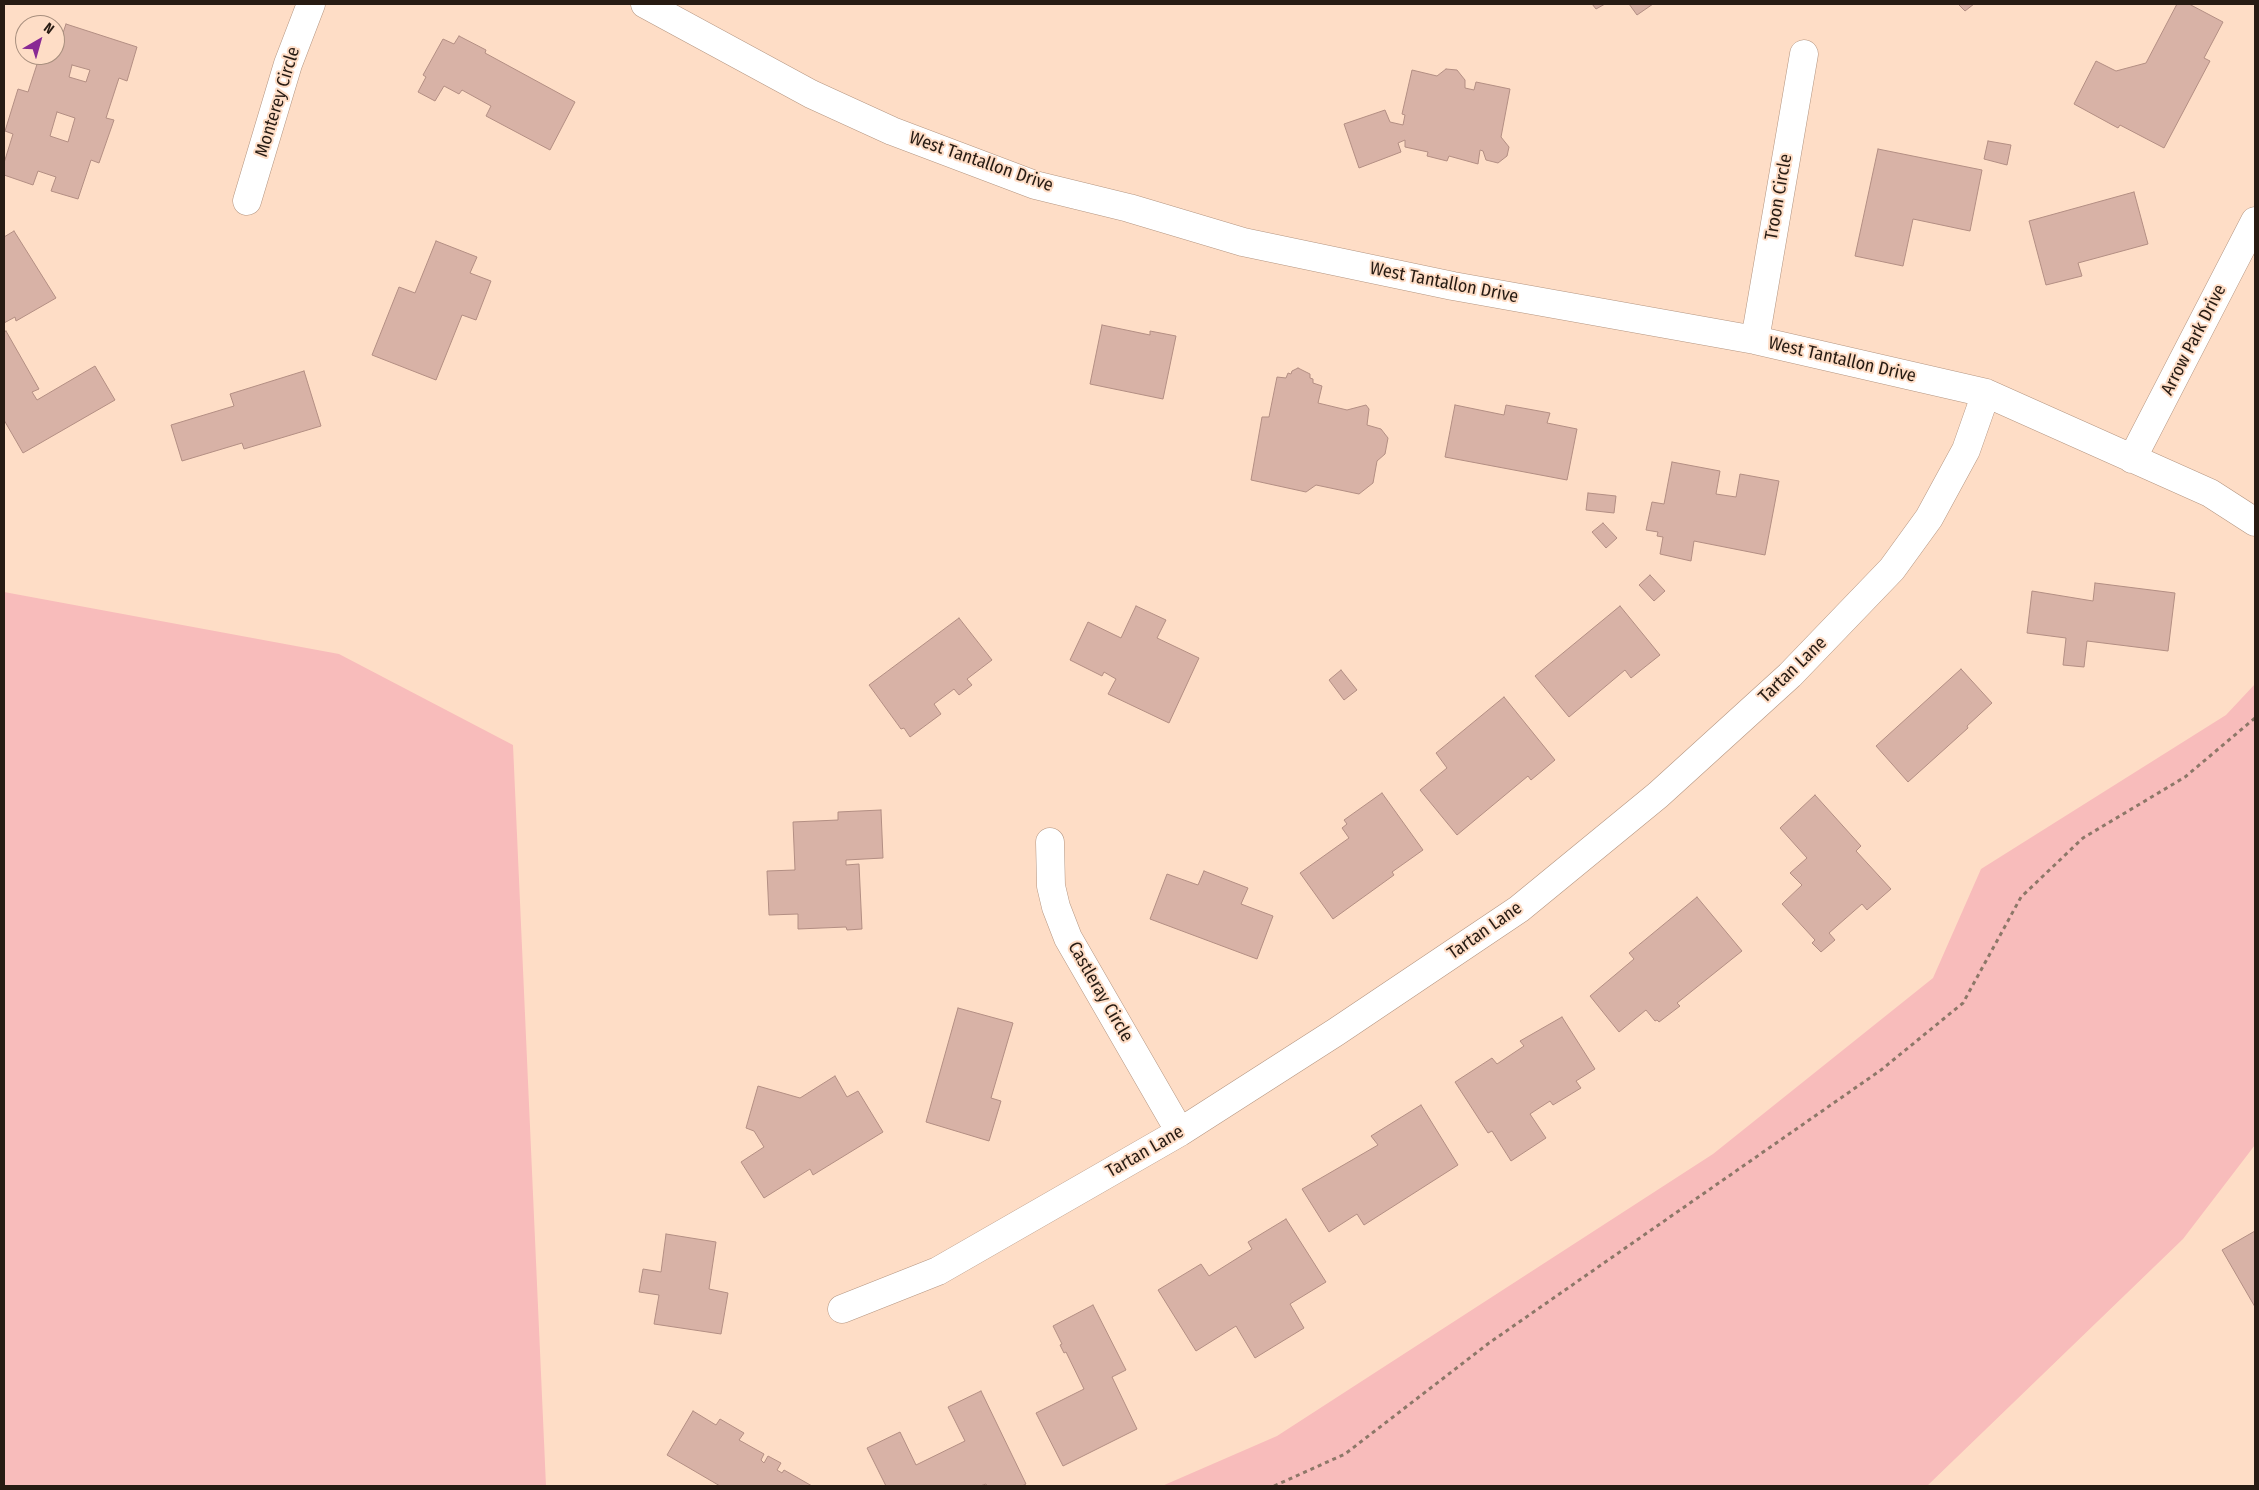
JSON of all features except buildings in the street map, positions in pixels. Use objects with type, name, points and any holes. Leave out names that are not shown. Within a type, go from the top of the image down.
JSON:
[{"type":"street","name":"Monterey Circle","points":[[247,201],[288,64],[311,4]]},
{"type":"street","name":"West Tantallon Drive","points":[[645,4],[811,94],[892,131],[1035,185],[1120,205],[1242,242],[1453,286],[1755,340],[1986,393],[2210,493],[2255,522]]},
{"type":"street","name":"Troon Circle","points":[[1755,340],[1804,54]]},
{"type":"street","name":"Arrow Park Drive","points":[[2132,459],[2255,221]]},
{"type":"street","name":"Tartan Lane","points":[[842,1309],[938,1271],[1180,1132],[1336,1032],[1519,909],[1658,795],[1790,675],[1892,569],[1929,518],[1966,450],[1986,393]]},
{"type":"street","name":"Castleray Circle","points":[[1050,842],[1050,886],[1068,938],[1180,1132]]},
{"type":"path","points":[[1274,1486],[1345,1454],[1489,1343],[1881,1070],[1963,1003],[2021,896],[2083,838],[2185,777],[2255,718]]},
{"type":"shaded area","points":[[4,592],[339,654],[513,745],[546,1486],[4,1486]]},
{"type":"shaded area","points":[[2255,684],[2255,1145],[2183,1239],[1927,1486],[1162,1486],[1277,1436],[1713,1154],[1933,978],[1981,869],[2226,715]]}]
